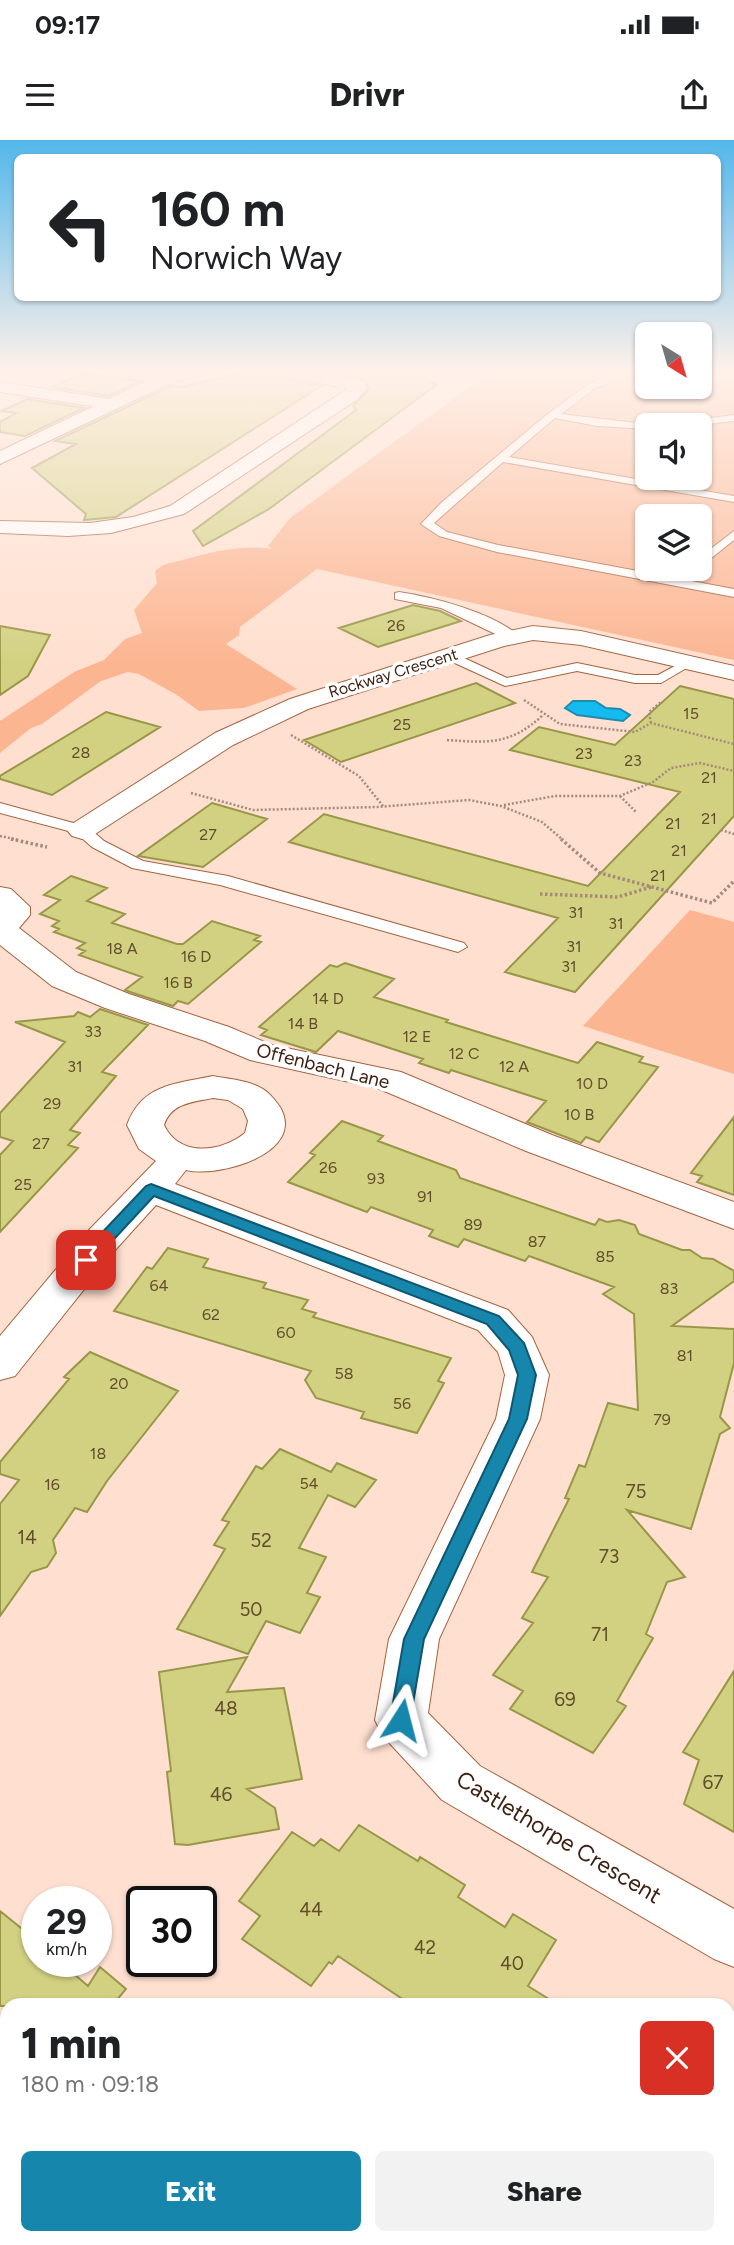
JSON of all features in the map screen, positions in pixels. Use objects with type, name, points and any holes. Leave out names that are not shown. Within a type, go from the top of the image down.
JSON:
[{"type":"street","points":[[0,527],[61,532],[107,529],[147,522],[177,510],[242,467]]},
{"type":"street","name":"Rockway Crescent","points":[[82,830],[224,739],[265,720],[327,693],[533,633],[581,638],[734,673]]},
{"type":"street","name":"Offenbach Lane","points":[[0,895],[14,907],[14,915],[0,929],[64,979],[117,1001],[217,1034],[262,1054],[388,1080],[615,1173],[734,1216]]},
{"type":"street","points":[[233,1090],[262,1054]]},
{"type":"street","points":[[213,1087],[233,1090],[260,1104],[267,1114],[267,1126],[262,1137],[251,1147],[216,1160],[177,1157],[161,1150],[149,1140],[144,1128],[148,1115],[157,1103],[173,1094],[213,1087]]},
{"type":"street","points":[[0,1365],[103,1239],[151,1189],[177,1157]]},
{"type":"street","name":"Castlethorpe Crescent","points":[[151,1189],[493,1320],[517,1347],[527,1375],[518,1419],[414,1639],[401,1720],[461,1783],[734,1940]]},
{"type":"lane","points":[[493,467],[446,504],[427,524],[443,534],[497,548],[734,593]]},
{"type":"lane","points":[[551,467],[734,499]]},
{"type":"lane","points":[[712,553],[734,534]]},
{"type":"lane","points":[[400,596],[430,599],[454,607],[513,638]]},
{"type":"lane","points":[[450,656],[505,682],[577,667],[635,679],[661,679],[688,663]]},
{"type":"lane","points":[[0,808],[82,830],[98,844],[138,865],[222,880],[458,947]]},
{"type":"path","points":[[505,682],[509,692],[535,705],[543,715],[560,724],[635,732],[651,723],[734,744]]},
{"type":"path","points":[[447,740],[494,743],[513,733],[526,731],[543,715]]},
{"type":"path","points":[[265,720],[359,776],[384,806]]},
{"type":"path","points":[[501,806],[555,796],[620,796],[653,782],[671,768],[700,763],[734,771]]},
{"type":"path","points":[[157,784],[253,810],[469,800],[501,806],[542,822],[600,873],[712,903],[734,881]]},
{"type":"path","points":[[620,796],[636,813]]},
{"type":"path","points":[[721,830],[734,834]]},
{"type":"path","points":[[541,894],[618,897],[652,887]]},
{"type":"shaded area","points":[[360,467],[635,467],[635,490],[712,490],[712,467],[734,467],[734,660],[317,569],[240,627],[239,635],[226,644],[297,689],[244,708],[199,711],[139,674],[128,672],[101,681],[42,724],[31,728],[0,753],[0,721],[74,672],[104,660],[125,639],[142,633],[134,610],[157,583],[155,571],[163,565],[217,551],[272,549],[268,546],[290,518]]},
{"type":"shaded area","points":[[690,910],[734,922],[734,1074],[583,1026]]},
{"type":"water","points":[[573,701],[595,701],[606,708],[620,709],[630,715],[623,721],[577,715],[565,708]]},
{"type":"building","points":[[194,467],[116,517],[84,520],[86,514],[32,468]]},
{"type":"building","points":[[279,467],[325,467],[269,509],[203,546],[193,531]]},
{"type":"building","points":[[413,605],[440,611],[461,621],[378,647],[339,628]]},
{"type":"building","points":[[0,626],[50,635],[28,676],[0,695]]},
{"type":"building","points":[[476,683],[515,703],[341,762],[304,740]]},
{"type":"building","points":[[680,686],[734,699],[734,816],[575,992],[505,972],[558,918],[289,842],[324,814],[588,886],[680,792],[510,750],[539,727],[615,745]]},
{"type":"building","points":[[106,712],[160,727],[52,795],[0,779],[0,776]]},
{"type":"building","points":[[212,803],[267,819],[203,867],[138,856]]},
{"type":"building","points":[[71,876],[107,888],[87,901],[125,914],[112,923],[183,944],[212,921],[260,936],[254,940],[261,942],[188,1004],[178,1001],[173,1006],[130,992],[125,990],[142,977],[79,955],[85,951],[77,948],[85,943],[54,932],[59,929],[52,926],[59,921],[40,914],[60,900],[44,895]]},
{"type":"building","points":[[345,963],[394,979],[374,997],[448,1020],[446,1022],[578,1063],[597,1042],[643,1057],[639,1062],[658,1067],[599,1142],[586,1137],[581,1143],[527,1122],[546,1101],[451,1070],[449,1073],[419,1063],[423,1059],[338,1031],[316,1052],[261,1035],[267,1030],[259,1027],[330,965],[337,967]]},
{"type":"building","points":[[100,1009],[148,1025],[102,1072],[116,1076],[70,1130],[80,1133],[68,1145],[78,1148],[0,1232],[0,1155],[13,1141],[0,1137],[0,1113],[65,1042],[15,1022],[74,1016],[78,1012],[90,1017]]},
{"type":"building","points":[[734,1117],[734,1195],[697,1182],[702,1176],[691,1173]]},
{"type":"building","points":[[342,1121],[383,1136],[378,1141],[456,1170],[460,1178],[595,1225],[599,1219],[607,1222],[619,1220],[635,1225],[639,1234],[682,1250],[690,1250],[734,1271],[734,1281],[672,1326],[734,1329],[734,1363],[720,1417],[730,1428],[720,1434],[691,1529],[627,1510],[685,1577],[667,1582],[646,1634],[653,1638],[617,1701],[626,1706],[593,1753],[510,1709],[523,1691],[493,1675],[533,1623],[522,1618],[548,1577],[532,1572],[569,1499],[565,1498],[579,1465],[585,1467],[608,1403],[638,1410],[634,1314],[603,1294],[614,1287],[529,1256],[525,1261],[464,1239],[458,1247],[429,1236],[433,1230],[371,1207],[367,1212],[288,1182],[315,1155],[310,1153]]},
{"type":"building","points":[[168,1248],[208,1259],[203,1267],[266,1283],[263,1288],[308,1300],[302,1309],[316,1313],[313,1317],[451,1358],[438,1381],[444,1383],[417,1433],[361,1418],[364,1412],[316,1398],[305,1380],[311,1371],[114,1311],[147,1267],[152,1269]]},
{"type":"building","points":[[90,1352],[178,1391],[107,1481],[87,1512],[75,1508],[53,1540],[56,1553],[47,1567],[31,1572],[0,1616],[0,1504],[19,1480],[0,1474],[0,1462],[69,1379],[64,1377]]},
{"type":"building","points":[[280,1449],[331,1472],[337,1463],[376,1480],[355,1507],[328,1495],[299,1548],[326,1557],[307,1593],[320,1597],[300,1633],[266,1621],[248,1654],[177,1629],[225,1549],[214,1545],[229,1522],[222,1520],[256,1466],[262,1469]]},
{"type":"building","points":[[247,1657],[227,1692],[284,1688],[302,1779],[247,1789],[275,1808],[279,1829],[188,1845],[175,1844],[167,1772],[171,1771],[159,1672]]},
{"type":"building","points":[[734,1671],[734,1832],[684,1804],[699,1760],[683,1752]]},
{"type":"building","points":[[359,1825],[418,1861],[420,1857],[465,1885],[458,1897],[505,1927],[513,1914],[556,1940],[528,1986],[547,1998],[401,1998],[338,1956],[332,1964],[329,1962],[311,1986],[242,1939],[260,1916],[239,1901],[292,1832],[314,1846],[321,1839],[339,1851]]},
{"type":"building","points":[[0,1911],[21,1928],[21,1977],[78,1977],[88,1986],[94,1977],[112,1977],[126,1989],[119,1998],[0,1998]]},
{"type":"route","points":[[86,1260],[151,1189],[493,1320],[517,1347],[527,1375],[518,1419],[414,1639],[401,1720]]}]
